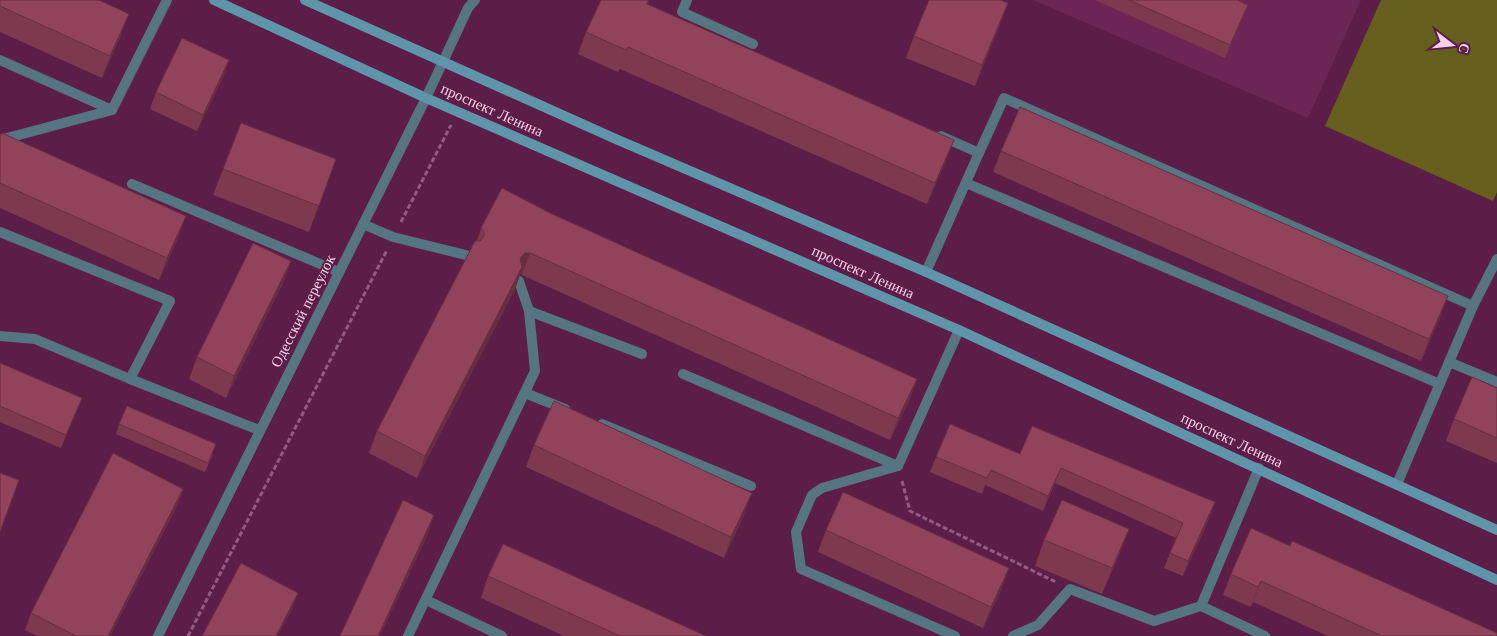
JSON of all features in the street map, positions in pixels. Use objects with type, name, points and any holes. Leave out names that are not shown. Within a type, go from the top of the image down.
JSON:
[{"type":"main road","name":"проспект Ленина","points":[[214,0],[426,98],[959,330],[1497,580]]},
{"type":"main road","name":"проспект Ленина","points":[[305,0],[618,140],[926,272],[1497,530]]},
{"type":"street","points":[[0,140],[112,110],[168,0]]},
{"type":"street","name":"Одесский переулок","points":[[158,636],[426,98],[468,8],[475,0]]},
{"type":"street","points":[[686,0],[682,12],[753,44]]},
{"type":"street","points":[[0,60],[112,110]]},
{"type":"street","points":[[926,272],[1004,98],[1473,306]]},
{"type":"street","points":[[935,133],[979,153]]},
{"type":"street","points":[[966,183],[1440,384]]},
{"type":"street","points":[[132,184],[339,272]]},
{"type":"street","points":[[363,224],[393,237],[470,256]]},
{"type":"street","points":[[0,232],[170,301],[130,379]]},
{"type":"street","points":[[1397,484],[1473,306],[1497,259]]},
{"type":"street","points":[[408,636],[535,371],[529,310],[519,281]]},
{"type":"street","points":[[529,310],[642,354]]},
{"type":"street","points":[[955,636],[801,569],[796,532],[812,495],[822,488],[898,466],[959,330]]},
{"type":"street","points":[[0,336],[36,339],[130,379],[259,430]]},
{"type":"street","points":[[1449,362],[1497,382]]},
{"type":"street","points":[[683,374],[898,466]]},
{"type":"street","points":[[525,393],[570,411]]},
{"type":"street","points":[[588,419],[751,486]]},
{"type":"street","points":[[1202,606],[1259,468]]},
{"type":"street","points":[[1013,636],[1038,625],[1070,590],[1154,621],[1202,606],[1265,636]]},
{"type":"street","points":[[426,600],[502,636]]},
{"type":"path","points":[[188,636],[458,112]]},
{"type":"path","points":[[898,466],[910,512],[1070,590]]},
{"type":"shaded area","points":[[1033,0],[1361,0],[1308,118]]},
{"type":"shaded area","points":[[1381,0],[1497,0],[1497,192],[1493,201],[1325,126]]},
{"type":"building","points":[[0,0],[99,0],[129,14],[110,56],[0,6]]},
{"type":"building","points":[[601,0],[649,0],[647,4],[954,140],[935,183],[628,47],[626,50],[586,32]]},
{"type":"building","points":[[929,0],[1000,0],[1008,3],[982,65],[914,36]]},
{"type":"building","points":[[1129,0],[1237,0],[1248,5],[1230,45]]},
{"type":"building","points":[[182,38],[229,60],[203,115],[156,92]]},
{"type":"building","points":[[1020,107],[1448,296],[1429,339],[1001,151]]},
{"type":"building","points":[[241,123],[336,159],[319,206],[223,169]]},
{"type":"building","points":[[2,133],[186,216],[167,258],[0,183],[0,137]]},
{"type":"building","points":[[502,188],[550,213],[917,379],[898,418],[530,253],[525,253],[520,258],[522,267],[425,456],[377,431],[475,241],[480,241],[484,236],[481,228]]},
{"type":"building","points":[[253,243],[291,261],[234,376],[197,357]]},
{"type":"building","points":[[0,363],[82,398],[66,435],[0,406]]},
{"type":"building","points":[[1472,377],[1497,388],[1497,438],[1454,419]]},
{"type":"building","points":[[554,401],[752,493],[731,537],[534,445]]},
{"type":"building","points":[[127,406],[216,444],[208,463],[119,424]]},
{"type":"building","points":[[950,424],[1020,454],[1032,426],[1215,502],[1188,561],[1170,553],[1183,523],[1061,468],[1048,496],[991,470],[987,478],[936,457]]},
{"type":"building","points":[[113,453],[183,489],[108,636],[76,636],[31,613]]},
{"type":"building","points":[[0,473],[19,480],[0,532]]},
{"type":"building","points":[[843,492],[1009,568],[991,607],[826,530]]},
{"type":"building","points":[[403,500],[434,515],[378,636],[340,636]]},
{"type":"building","points":[[1062,500],[1129,529],[1112,568],[1044,540]]},
{"type":"building","points":[[1251,528],[1290,546],[1292,541],[1497,633],[1497,636],[1382,636],[1261,581],[1258,587],[1231,574]]},
{"type":"building","points":[[503,544],[706,636],[620,636],[488,576]]},
{"type":"building","points":[[241,563],[298,593],[276,636],[202,636]]}]
